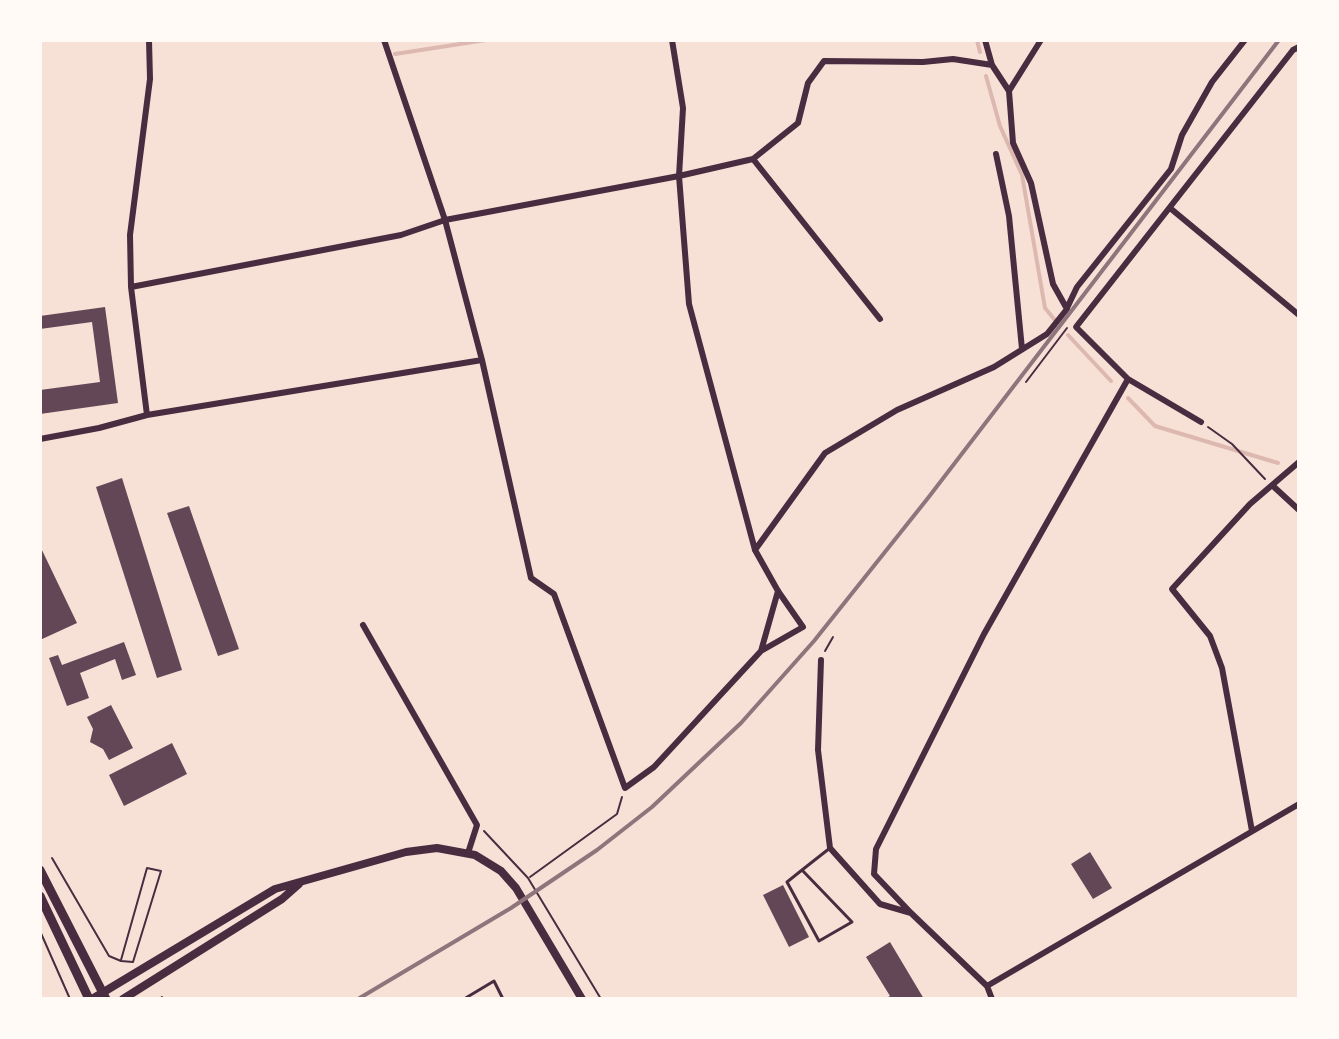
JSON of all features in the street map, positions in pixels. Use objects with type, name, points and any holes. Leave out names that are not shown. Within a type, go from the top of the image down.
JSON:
[{"type":"main road","points":[[40,896],[90,999],[105,996],[275,889],[421,849],[445,848],[468,853],[496,866],[516,888],[582,999]]},
{"type":"main road","points":[[40,870],[105,996]]},
{"type":"main road","points":[[123,999],[282,899],[303,881]]},
{"type":"street","points":[[147,415],[131,287],[130,235],[150,79],[149,40]]},
{"type":"street","points":[[384,40],[445,220],[482,360],[531,578],[554,594],[625,788],[654,767],[761,651],[803,627],[755,550],[689,304],[679,176],[683,108],[672,40]]},
{"type":"street","points":[[985,40],[992,65],[1009,91],[1013,143],[1031,183],[1053,284],[1067,309]]},
{"type":"street","points":[[1009,91],[1041,40]]},
{"type":"street","points":[[755,550],[825,453],[897,410],[994,367],[1047,334],[1067,309],[1077,287],[1171,169],[1182,135],[1212,82],[1245,40]]},
{"type":"street","points":[[1201,422],[1128,379],[1076,327],[1293,50],[1299,47]]},
{"type":"street","points":[[131,287],[401,235],[445,220],[753,159],[798,123],[808,83],[824,61],[923,62],[953,59],[992,65]]},
{"type":"street","points":[[996,154],[1009,216],[1022,349]]},
{"type":"street","points":[[753,159],[880,319]]},
{"type":"street","points":[[1170,208],[1299,315]]},
{"type":"street","points":[[40,439],[147,415],[482,360]]},
{"type":"street","points":[[992,999],[987,986],[874,874],[876,849],[984,634],[1128,379]]},
{"type":"street","points":[[1252,831],[1222,668],[1210,636],[1172,589],[1250,504],[1299,462]]},
{"type":"street","points":[[1273,486],[1299,510]]},
{"type":"street","points":[[761,651],[778,591]]},
{"type":"street","points":[[363,625],[477,825],[468,853]]},
{"type":"street","points":[[821,660],[818,750],[830,848],[880,904],[911,913]]},
{"type":"street","points":[[987,986],[1299,804]]},
{"type":"lane","points":[[802,870],[852,922],[819,941],[787,882],[802,870],[830,848]]},
{"type":"lane","points":[[464,999],[494,981],[503,999]]},
{"type":"path","points":[[1026,382],[1068,327],[1076,327]]},
{"type":"path","points":[[1201,422],[1232,444],[1273,486]]},
{"type":"path","points":[[821,660],[833,637]]},
{"type":"path","points":[[528,878],[617,814],[625,788]]},
{"type":"path","points":[[477,825],[493,838],[528,878],[601,999]]},
{"type":"path","points":[[52,858],[109,956],[121,961],[141,960]]},
{"type":"path","points":[[121,961],[147,868],[161,871],[133,962]]},
{"type":"path","points":[[40,931],[70,999]]},
{"type":"building","points":[[105,307],[118,403],[40,414],[40,390],[100,382],[92,322],[40,329],[40,316]]},
{"type":"building","points":[[122,478],[182,670],[157,678],[96,487]]},
{"type":"building","points":[[189,506],[239,649],[218,656],[167,513]]},
{"type":"building","points":[[40,546],[77,623],[40,640]]},
{"type":"building","points":[[124,642],[136,675],[122,680],[115,659],[80,673],[89,698],[67,706],[49,658],[58,655],[62,665]]},
{"type":"building","points":[[111,705],[133,748],[109,760],[103,749],[90,742],[93,729],[87,717]]},
{"type":"building","points":[[172,743],[187,774],[124,806],[109,775]]},
{"type":"building","points":[[1090,852],[1112,888],[1093,899],[1071,864]]},
{"type":"building","points":[[783,885],[809,937],[789,947],[763,895]]},
{"type":"building","points":[[890,942],[924,999],[884,999],[890,996],[866,957]]},
{"type":"waterway","points":[[395,54],[486,40]]},
{"type":"waterway","points":[[977,40],[980,52]]},
{"type":"waterway","points":[[986,76],[1000,126],[1022,175],[1045,308],[1054,319]]},
{"type":"waterway","points":[[1068,335],[1111,381]]},
{"type":"waterway","points":[[1128,398],[1155,426],[1278,463]]},
{"type":"railway","points":[[358,999],[511,908],[597,850],[652,807],[741,723],[814,641],[928,498],[1279,40]]}]
